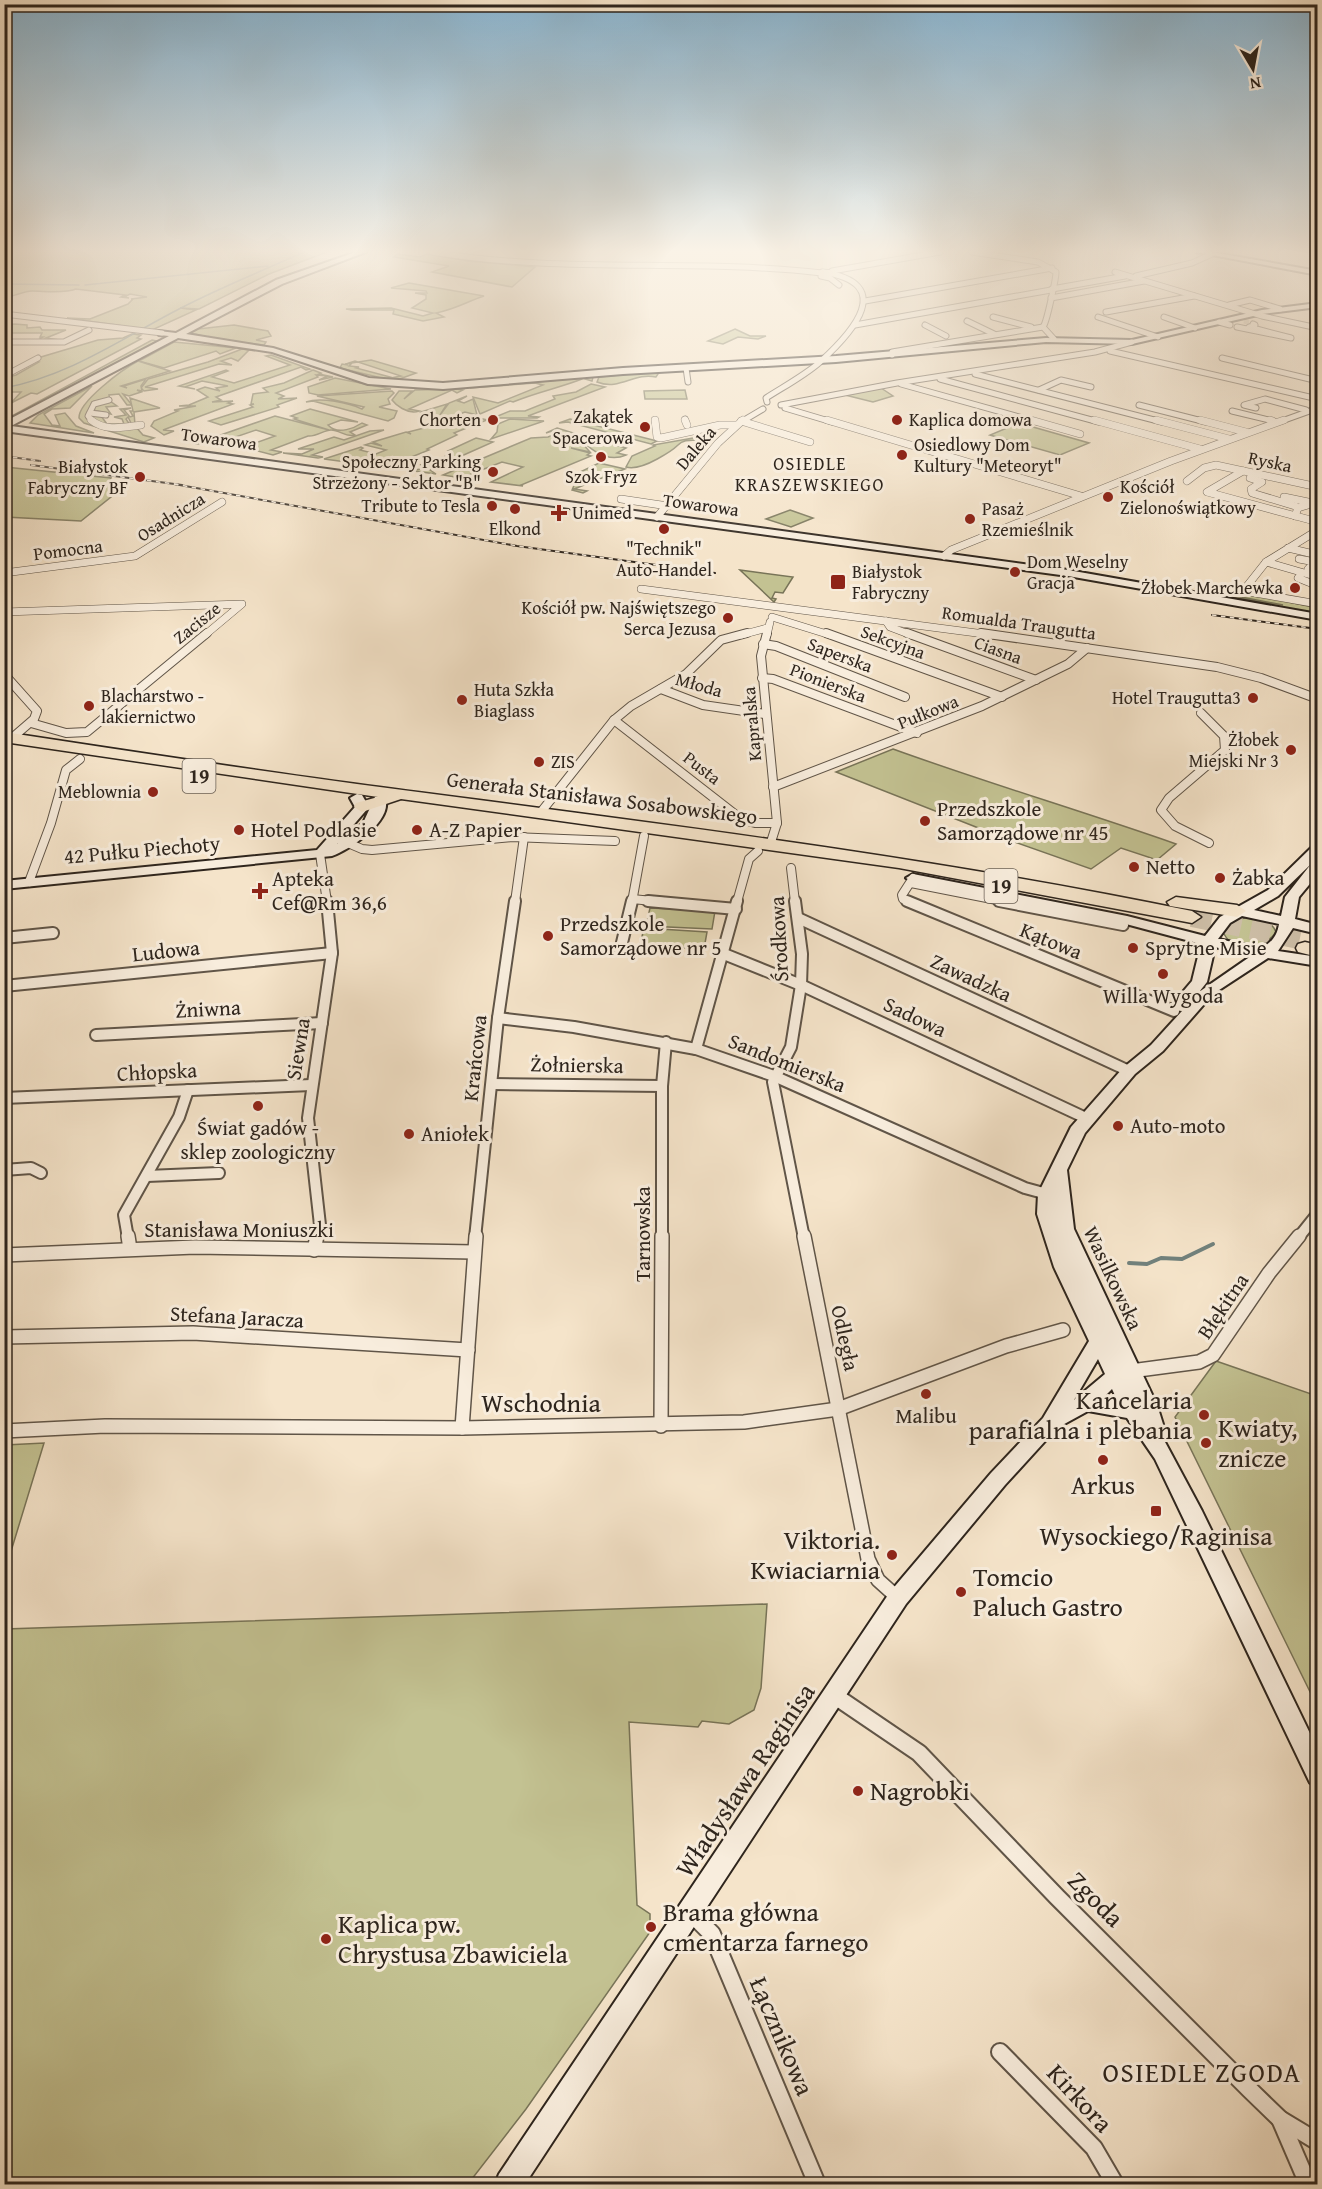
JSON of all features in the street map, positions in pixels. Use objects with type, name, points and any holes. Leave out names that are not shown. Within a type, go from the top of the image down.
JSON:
[{"type":"highway","name":"Generała Stanisława Sosabowskiego","points":[[7,741],[80,759],[541,812],[764,846],[811,858],[1013,888],[1190,921],[1026,882],[843,854],[764,846],[644,836],[380,800]]},
{"type":"highway","name":"Generała Stanisława Sosabowskiego","points":[[7,741],[272,781],[359,802]]},
{"type":"highway","points":[[359,802],[404,795]]},
{"type":"highway","points":[[843,854],[959,864],[1237,911]]},
{"type":"highway","points":[[811,858],[912,881]]},
{"type":"street","points":[[5,424],[131,354]]},
{"type":"street","points":[[285,354],[353,378],[400,385],[450,385],[901,354]]},
{"type":"street","points":[[767,402],[765,399],[768,396],[827,354]]},
{"type":"street","points":[[648,436],[660,438],[685,435],[699,429],[738,423],[763,409],[897,383],[1082,354]]},
{"type":"street","points":[[1125,354],[1317,399]]},
{"type":"street","points":[[10,372],[38,358]]},
{"type":"street","points":[[1222,358],[1317,381]]},
{"type":"street","points":[[686,368],[690,384]]},
{"type":"street","points":[[969,373],[1229,439]]},
{"type":"street","points":[[935,377],[1200,449]]},
{"type":"street","points":[[1002,381],[1018,378]]},
{"type":"street","points":[[1010,379],[1031,384]]},
{"type":"street","points":[[1039,390],[1061,380],[1089,387],[1079,389]]},
{"type":"street","points":[[897,383],[1080,434]]},
{"type":"street","points":[[1256,408],[1244,405],[1262,399],[1308,410]]},
{"type":"street","points":[[109,400],[95,402],[88,416],[91,421],[109,428],[141,424]]},
{"type":"street","points":[[767,402],[777,408],[1081,496]]},
{"type":"street","points":[[763,409],[759,405],[767,402]]},
{"type":"street","points":[[1139,405],[1246,432]]},
{"type":"street","points":[[944,556],[951,550],[1081,496],[1274,421],[1317,408]]},
{"type":"street","points":[[1232,411],[1274,421]]},
{"type":"street","points":[[90,413],[106,415]]},
{"type":"street","points":[[655,420],[660,438]]},
{"type":"street","points":[[738,423],[810,442]]},
{"type":"street","name":"Daleka","points":[[657,517],[738,423]]},
{"type":"street","name":"Towarowa","points":[[5,424],[33,430],[1128,582],[1317,617]]},
{"type":"street","name":"Ryska","points":[[1187,482],[1204,468],[1216,465],[1240,473],[1317,487]]},
{"type":"street","points":[[1260,495],[1308,502],[1308,505],[1298,508],[1260,495],[1251,491],[1262,482],[1240,473],[1207,492],[1317,522]]},
{"type":"street","points":[[621,499],[668,506]]},
{"type":"street","name":"Osadnicza","points":[[135,556],[222,502]]},
{"type":"street","points":[[1295,516],[1298,508]]},
{"type":"street","points":[[1317,530],[1266,562],[1243,591],[1317,604]]},
{"type":"street","points":[[1288,548],[1311,555]]},
{"type":"street","points":[[1292,565],[1299,559],[1311,555]]},
{"type":"street","name":"Pomocna","points":[[4,573],[135,556]]},
{"type":"street","points":[[1299,559],[1315,562],[1298,578],[1317,586]]},
{"type":"street","points":[[1266,562],[1317,575]]},
{"type":"street","points":[[1248,584],[1317,599]]},
{"type":"street","name":"Romualda Traugutta","points":[[641,589],[1087,648],[1227,669],[1261,678],[1317,699]]},
{"type":"street","name":"Zacisze","points":[[4,612],[236,602],[242,604],[87,732],[71,734],[48,725],[31,723]]},
{"type":"street","name":"Kapralska","points":[[696,1049],[724,954],[748,859],[764,846],[777,823],[765,714],[762,644],[775,611],[781,608]]},
{"type":"street","name":"Sekcyjna","points":[[772,617],[806,626],[1002,697]]},
{"type":"street","name":"Ciasna","points":[[886,621],[890,627],[1036,680]]},
{"type":"street","points":[[541,812],[614,720],[631,706],[686,674],[721,640],[767,628]]},
{"type":"street","name":"Saperska","points":[[762,644],[776,646],[905,697]]},
{"type":"street","name":"Pułkowa","points":[[773,787],[789,783],[917,733],[1002,697],[1083,654],[1087,648]]},
{"type":"street","points":[[4,674],[37,711],[31,723],[7,741]]},
{"type":"street","name":"Pionierska","points":[[762,678],[773,679],[917,733]]},
{"type":"street","name":"Młoda","points":[[661,689],[703,705],[765,714]]},
{"type":"street","points":[[1201,713],[1224,736],[1225,750],[1169,798],[1161,810],[1166,819],[1179,828],[1209,843]]},
{"type":"street","name":"Pusta","points":[[614,720],[741,819],[755,823],[777,823]]},
{"type":"street","points":[[29,882],[51,823],[66,771],[80,759]]},
{"type":"street","points":[[333,846],[379,812],[380,800]]},
{"type":"street","points":[[333,846],[359,802]]},
{"type":"street","points":[[620,951],[645,844],[644,836]]},
{"type":"street","name":"42 Pułku Piechoty","points":[[4,885],[333,846],[376,850],[524,837],[615,841]]},
{"type":"street","name":"Krańcowa","points":[[462,1428],[474,1252],[498,1018],[524,837]]},
{"type":"street","name":"Siewna","points":[[314,1250],[320,1225],[308,1118],[332,953],[333,846]]},
{"type":"street","points":[[1209,941],[1225,920],[1237,911],[1273,893],[1317,849]]},
{"type":"street","points":[[1267,954],[1281,940],[1292,897],[1317,864]]},
{"type":"street","name":"Środkowa","points":[[774,1076],[791,1047],[801,985],[802,954],[791,868]]},
{"type":"street","points":[[912,881],[1123,925]]},
{"type":"street","points":[[912,881],[1045,903],[1267,954],[1314,946]]},
{"type":"street","name":"Kątowa","points":[[912,881],[902,895],[903,899],[1174,1011]]},
{"type":"street","points":[[632,898],[736,909]]},
{"type":"street","points":[[1237,911],[1287,922],[1314,946]]},
{"type":"street","name":"Zawadzka","points":[[798,918],[1134,1066]]},
{"type":"street","points":[[4,938],[53,933]]},
{"type":"street","name":"Wasilkowska","points":[[1134,1066],[1146,1044],[1199,982],[1209,941]]},
{"type":"street","name":"Ludowa","points":[[4,986],[332,953]]},
{"type":"street","name":"Sadowa","points":[[724,954],[801,985],[1088,1119]]},
{"type":"street","name":"Wasilkowska","points":[[1124,1373],[1100,1341],[1052,1241],[1041,1192],[1059,1166],[1077,1131],[1134,1066],[1157,1048],[1208,991],[1267,954]]},
{"type":"street","name":"Sandomierska","points":[[498,1018],[574,1027],[696,1049],[774,1076],[1041,1192]]},
{"type":"street","name":"Żniwna","points":[[96,1035],[322,1023]]},
{"type":"street","name":"Tarnowska","points":[[661,1426],[662,1086],[666,1042]]},
{"type":"street","name":"Odległa","points":[[774,1076],[778,1111],[868,1559],[879,1582],[898,1598]]},
{"type":"street","name":"Żołnierska","points":[[492,1084],[662,1086]]},
{"type":"street","name":"Chłopska","points":[[4,1098],[311,1085]]},
{"type":"street","points":[[130,1249],[124,1215],[179,1117],[188,1090]]},
{"type":"street","name":"Wasilkowska","points":[[1059,1166],[1065,1229],[1124,1373]]},
{"type":"street","points":[[4,1170],[31,1168],[41,1173]]},
{"type":"street","points":[[147,1176],[219,1173]]},
{"type":"street","name":"Błękitna","points":[[1124,1373],[1199,1362],[1213,1355],[1269,1273],[1317,1214]]},
{"type":"street","name":"Stanisława Moniuszki","points":[[4,1255],[130,1249],[474,1252]]},
{"type":"street","name":"Wschodnia","points":[[4,1431],[81,1426],[462,1428],[661,1426],[744,1422],[838,1409],[1006,1346],[1063,1329]]},
{"type":"street","name":"Stefana Jaracza","points":[[4,1337],[194,1333],[468,1350]]},
{"type":"street","name":"Władysława Raginisa","points":[[509,2184],[898,1598],[998,1479],[1050,1424],[1100,1341]]},
{"type":"street","points":[[1124,1373],[1133,1412],[1163,1455]]},
{"type":"street","points":[[1124,1373],[1147,1405],[1163,1455],[1317,1776]]},
{"type":"street","name":"Władysława Raginisa","points":[[1050,1424],[1085,1403],[1124,1373]]},
{"type":"street","points":[[1085,1403],[1133,1412]]},
{"type":"street","name":"Zgoda","points":[[835,1696],[911,1748],[1280,2119],[1315,2140]]},
{"type":"street","name":"Łącznikowa","points":[[691,1913],[712,1934],[817,2184]]},
{"type":"street","name":"Kirkora","points":[[1000,2052],[1094,2148],[1115,2184]]},
{"type":"street","points":[[1280,2119],[1308,2184]]},
{"type":"shaded area","points":[[51,354],[112,354],[37,394],[31,393],[11,403],[21,392],[5,392],[5,378],[16,375],[39,362],[36,361]]},
{"type":"shaded area","points":[[126,354],[133,354],[15,419],[8,418]]},
{"type":"shaded area","points":[[152,354],[206,354],[164,368],[139,361]]},
{"type":"shaded area","points":[[229,354],[245,354],[238,361],[231,358],[221,361],[232,365],[219,364],[145,387],[158,389],[144,391],[141,388],[148,379]]},
{"type":"shaded area","points":[[271,355],[310,369],[306,370],[301,367],[216,397],[221,400],[212,402],[233,401],[228,403],[233,404],[163,430],[174,431],[164,435],[151,426],[154,421],[178,411],[174,410],[196,406],[179,406],[189,405],[208,397],[197,390],[205,387],[220,391],[216,388],[228,386],[202,381],[185,387],[195,389],[179,386],[226,370],[228,371],[212,377],[234,383],[290,365],[266,356]]},
{"type":"shaded area","points":[[371,360],[416,373],[397,380],[391,378],[401,376],[358,362]]},
{"type":"shaded area","points":[[138,361],[170,371],[121,386],[127,388],[124,386],[146,379],[141,386],[142,391],[137,390],[141,392],[129,396],[123,394],[132,405],[127,405],[119,394],[109,395],[110,401],[117,406],[106,407],[111,414],[93,410],[96,404],[105,399],[92,402],[86,417],[97,425],[135,426],[143,435],[154,438],[144,442],[84,423],[79,418],[86,403],[112,378]]},
{"type":"shaded area","points":[[350,363],[349,366],[359,367],[356,368],[396,380],[340,368],[342,364]]},
{"type":"shaded area","points":[[313,370],[333,377],[319,380],[328,376],[316,375],[318,377],[276,393],[284,396],[278,399],[297,398],[277,405],[279,407],[221,425],[209,421],[253,407],[250,405],[254,404],[251,404],[253,394],[268,392],[263,388],[284,383]]},
{"type":"shaded area","points":[[660,371],[656,377],[641,377],[613,384],[597,382],[599,377]]},
{"type":"shaded area","points":[[593,377],[592,381],[582,378],[513,402],[510,401],[480,414],[473,397],[498,403],[543,385],[535,383],[470,388]]},
{"type":"shaded area","points":[[335,378],[391,389],[318,395],[309,393],[308,387]]},
{"type":"shaded area","points":[[591,384],[605,387],[528,416],[539,417],[537,418],[493,418],[510,411],[525,411],[555,399],[553,396],[576,392]]},
{"type":"shaded area","points":[[92,386],[70,408],[52,409],[44,414],[52,425],[60,426],[55,415],[65,413],[76,426],[94,433],[30,423],[38,415]]},
{"type":"shaded area","points":[[881,388],[893,396],[873,402],[845,395]]},
{"type":"shaded area","points":[[456,389],[463,390],[457,393],[452,390],[409,409],[419,411],[415,412],[402,408],[392,400],[399,391],[412,391],[404,399],[415,390]]},
{"type":"shaded area","points":[[685,390],[687,399],[645,399],[644,391]]},
{"type":"shaded area","points":[[392,391],[394,393],[388,399],[390,404],[379,407],[397,411],[394,418],[388,421],[313,401],[306,402],[319,400],[335,401],[362,409],[364,407],[317,396]]},
{"type":"shaded area","points":[[467,396],[458,401],[464,403],[473,399],[477,415],[465,412],[446,419],[421,412],[447,404],[440,415],[449,403]]},
{"type":"shaded area","points":[[130,398],[160,408],[134,412],[135,425],[132,425],[128,417],[126,419],[130,425],[116,428],[93,420],[91,416],[101,416],[107,424],[124,424],[122,419],[114,417],[126,415],[120,409],[131,408],[124,410],[130,417],[133,416],[130,411],[133,411]]},
{"type":"shaded area","points":[[310,409],[358,422],[341,420],[328,425],[337,430],[346,430],[362,423],[367,425],[350,432],[355,435],[352,436],[331,430],[308,436],[271,450],[282,452],[273,455],[250,449],[250,445],[275,436],[256,430],[218,443],[195,444],[275,416],[329,430],[291,416]]},
{"type":"shaded area","points":[[479,418],[487,420],[454,433],[457,435],[427,449],[429,450],[394,464],[406,466],[399,469],[324,459],[361,447],[363,448],[360,450],[376,454],[386,450],[365,445],[371,443],[382,446],[373,442],[406,432],[411,434],[408,432],[428,427],[426,425],[441,419],[460,425]]},
{"type":"shaded area","points":[[510,419],[544,421],[491,439],[497,432],[498,424]]},
{"type":"shaded area","points":[[570,419],[657,441],[651,444],[568,422],[559,423]]},
{"type":"shaded area","points":[[1019,423],[1089,443],[1060,455],[990,435]]},
{"type":"shaded area","points":[[557,428],[573,433],[590,452],[571,448],[590,453],[587,455],[591,456],[521,485],[523,486],[491,482],[523,467],[502,462],[461,478],[443,475],[531,438],[548,437],[561,432],[555,430],[546,433]]},
{"type":"shaded area","points":[[384,430],[312,455],[323,457],[283,453],[302,454],[314,449],[298,449],[334,437],[344,440],[370,431]]},
{"type":"shaded area","points":[[576,434],[626,448],[617,453],[626,455],[605,456],[592,449]]},
{"type":"shaded area","points":[[476,438],[493,442],[430,470],[436,474],[407,470],[425,469],[434,465],[420,465],[452,454],[448,451]]},
{"type":"shaded area","points":[[693,438],[701,440],[683,441],[665,455],[649,463],[633,468],[626,467],[632,456],[655,446],[653,445]]},
{"type":"shaded area","points":[[599,463],[625,469],[574,489],[587,491],[583,493],[572,490],[580,472]]},
{"type":"shaded area","points":[[5,467],[111,478],[110,480],[126,485],[81,521],[5,517]]},
{"type":"shaded area","points":[[790,510],[813,518],[791,527],[766,519]]},
{"type":"shaded area","points":[[740,570],[793,577],[783,593],[775,592],[772,598],[776,599],[774,602]]},
{"type":"shaded area","points":[[1240,591],[1317,608],[1317,614],[1230,597],[1283,605],[1236,596]]},
{"type":"shaded area","points":[[893,749],[1176,844],[1157,860],[1121,848],[1091,869],[1009,840],[836,772]]},
{"type":"shaded area","points":[[650,908],[715,911],[712,929],[646,926]]},
{"type":"shaded area","points":[[1245,918],[1267,923],[1276,932],[1271,938],[1258,945],[1242,947],[1235,945],[1224,934],[1235,920]]},
{"type":"shaded area","points":[[644,928],[707,932],[704,949],[640,945]]},
{"type":"shaded area","points":[[1216,1361],[1317,1396],[1317,1706],[1175,1417]]},
{"type":"shaded area","points":[[44,1443],[5,1571],[5,1445]]},
{"type":"shaded area","points":[[767,1604],[761,1688],[754,1710],[729,1724],[702,1721],[698,1727],[629,1722],[637,1905],[650,1914],[650,1932],[526,2109],[468,2184],[5,2184],[5,1629]]},
{"type":"waterway","points":[[4,388],[51,375],[96,354]]},
{"type":"waterway","points":[[1129,1263],[1147,1264],[1161,1258],[1182,1259],[1213,1244]]},
{"type":"tunnel","points":[[4,370],[9,370]]},
{"type":"tunnel","points":[[1192,917],[1309,941]]},
{"type":"railway","points":[[4,456],[40,461]]},
{"type":"railway","points":[[31,465],[182,485]]},
{"type":"railway","points":[[174,484],[517,546],[715,573]]},
{"type":"railway","points":[[1212,615],[1318,629]]},
{"type":"place","name":"Chorten","points":[[493,420]]},
{"type":"place","name":"Kaplica domowa","points":[[897,420]]},
{"type":"place","name":"Zakątek Spacerowa","points":[[645,427]]},
{"type":"place","name":"Osiedlowy Dom Kultury \"Meteoryt\"","points":[[902,455]]},
{"type":"place","name":"Szok Fryz","points":[[601,457]]},
{"type":"place","name":"Społeczny Parking Strzeżony - Sektor \"B\"","points":[[493,472]]},
{"type":"place","name":"Białystok Fabryczny BF","points":[[140,477]]},
{"type":"place","name":"Kościół Zielonoświątkowy","points":[[1108,497]]},
{"type":"place","name":"Tribute to Tesla","points":[[492,506]]},
{"type":"place","name":"Elkond","points":[[515,509]]},
{"type":"place","name":"Unimed","points":[[559,513]]},
{"type":"place","name":"Pasaż Rzemieślnik","points":[[970,519]]},
{"type":"place","name":"\"Technik\" Auto-Handel","points":[[664,529]]},
{"type":"place","name":"Dom Weselny Gracja","points":[[1015,572]]},
{"type":"place","name":"Białystok Fabryczny","points":[[838,582]]},
{"type":"place","name":"Żłobek Marchewka","points":[[1295,588]]},
{"type":"place","name":"Kościół pw. Najświętszego Serca Jezusa","points":[[728,618]]},
{"type":"place","name":"Hotel Traugutta3","points":[[1253,698]]},
{"type":"place","name":"Huta Szkła Biaglass","points":[[462,700]]},
{"type":"place","name":"Blacharstwo - lakiernictwo","points":[[89,706]]},
{"type":"place","name":"Żłobek Miejski Nr 3","points":[[1291,750]]},
{"type":"place","name":"ZIS","points":[[539,762]]},
{"type":"place","name":"Meblownia","points":[[153,792]]},
{"type":"place","name":"Przedszkole Samorządowe nr 45","points":[[925,821]]},
{"type":"place","name":"Hotel Podlasie","points":[[239,830]]},
{"type":"place","name":"A-Z Papier","points":[[417,830]]},
{"type":"place","name":"Netto","points":[[1134,867]]},
{"type":"place","name":"Żabka","points":[[1220,878]]},
{"type":"place","name":"Apteka Cef@Rm 36,6","points":[[260,891]]},
{"type":"place","name":"Przedszkole Samorządowe nr 5","points":[[548,936]]},
{"type":"place","name":"Sprytne Misie","points":[[1133,948]]},
{"type":"place","name":"Willa Wygoda","points":[[1163,974]]},
{"type":"place","name":"Świat gadów - sklep zoologiczny","points":[[258,1106]]},
{"type":"place","name":"Auto-moto","points":[[1118,1126]]},
{"type":"place","name":"Aniołek","points":[[409,1134]]},
{"type":"place","name":"Malibu","points":[[926,1394]]},
{"type":"place","name":"Kancelaria parafialna i plebania","points":[[1204,1415]]},
{"type":"place","name":"Kwiaty, znicze","points":[[1206,1443]]},
{"type":"place","name":"Arkus","points":[[1103,1460]]},
{"type":"place","name":"Wysockiego/Raginisa","points":[[1156,1511]]},
{"type":"place","name":"Viktoria. Kwiaciarnia","points":[[892,1555]]},
{"type":"place","name":"Tomcio Paluch Gastro","points":[[961,1592]]},
{"type":"place","name":"Nagrobki","points":[[858,1791]]},
{"type":"place","name":"Brama główna cmentarza farnego","points":[[651,1927]]},
{"type":"place","name":"Kaplica pw. Chrystusa Zbawiciela","points":[[326,1939]]},
{"type":"district","name":"OSIEDLE KRASZEWSKIEGO","points":[[810,474]]},
{"type":"district","name":"OSIEDLE ZGODA","points":[[1202,2073]]}]
